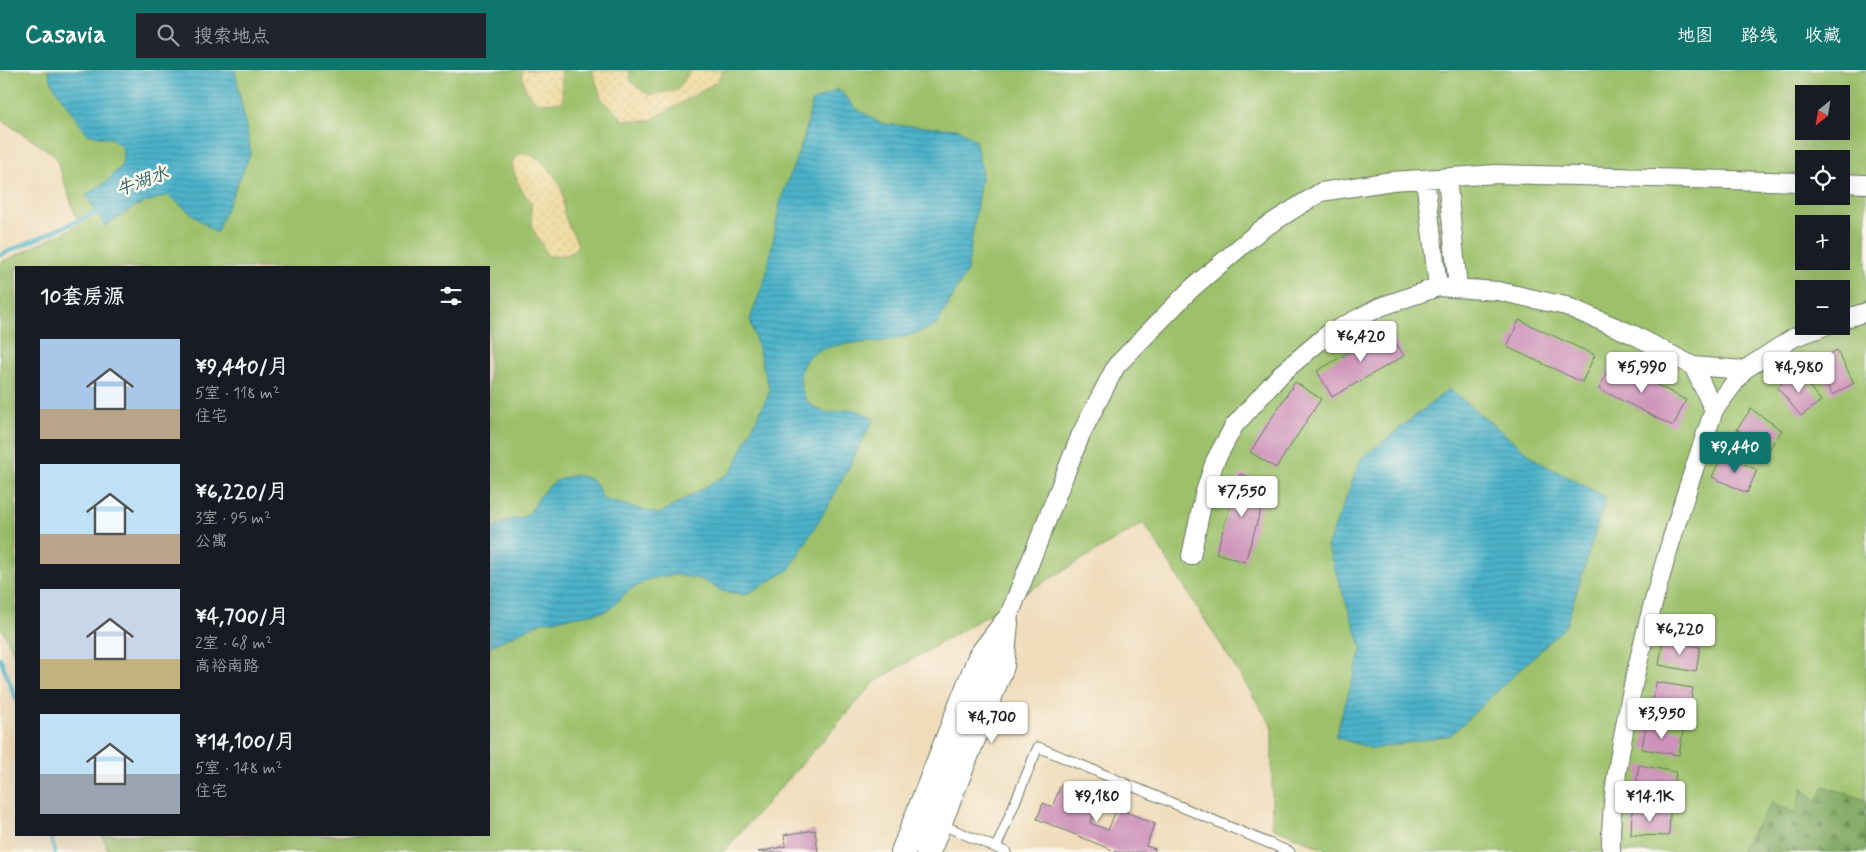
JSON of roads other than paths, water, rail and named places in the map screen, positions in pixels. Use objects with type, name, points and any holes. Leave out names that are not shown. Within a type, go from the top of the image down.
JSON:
[{"type":"street","points":[[902,852],[980,657],[1006,623],[1081,434],[1116,366],[1191,289],[1259,231],[1321,192],[1392,181],[1497,174],[1795,182]]},
{"type":"street","points":[[1447,177],[1458,288]]},
{"type":"street","points":[[1425,179],[1438,287]]},
{"type":"street","points":[[1850,183],[1866,184]]},
{"type":"street","points":[[1191,556],[1204,495],[1215,461],[1234,426],[1282,373],[1328,334],[1380,307],[1438,287],[1498,291],[1566,306],[1634,335],[1693,366],[1744,370]]},
{"type":"street","points":[[1850,317],[1866,312]]},
{"type":"street","points":[[1611,852],[1610,832],[1618,761],[1638,655],[1689,482],[1714,410],[1744,370],[1793,338],[1801,335]]},
{"type":"street","points":[[1693,366],[1714,410]]},
{"type":"street","points":[[928,852],[1002,666],[1006,623]]},
{"type":"lane","points":[[996,848],[1038,747],[1290,852]]},
{"type":"lane","points":[[940,824],[1006,852]]},
{"type":"water","points":[[48,70],[235,70],[251,153],[216,233],[168,195],[136,206],[105,226],[86,195],[108,181],[122,165],[123,149],[113,139],[87,134],[53,85]]},
{"type":"water","points":[[838,89],[857,109],[882,124],[959,129],[975,140],[982,171],[967,271],[936,326],[890,340],[833,346],[814,353],[807,359],[803,366],[800,383],[806,399],[812,405],[824,412],[855,410],[874,419],[831,501],[789,570],[745,595],[722,591],[700,579],[675,575],[650,579],[628,591],[610,609],[603,612],[542,622],[490,647],[490,531],[508,520],[526,515],[542,493],[554,482],[570,476],[586,477],[598,488],[602,499],[659,514],[731,472],[770,391],[750,319],[766,276],[781,199],[804,138],[812,102]]},
{"type":"water","points":[[1449,389],[1539,462],[1606,497],[1566,626],[1451,735],[1373,749],[1335,737],[1362,649],[1327,547],[1361,459]]},
{"type":"waterway","name":"牛湖水","points":[[0,255],[102,210]]},
{"type":"waterway","name":"牛湖水","points":[[0,658],[15,696]]},
{"type":"waterway","name":"牛湖水","points":[[50,836],[55,852]]}]
